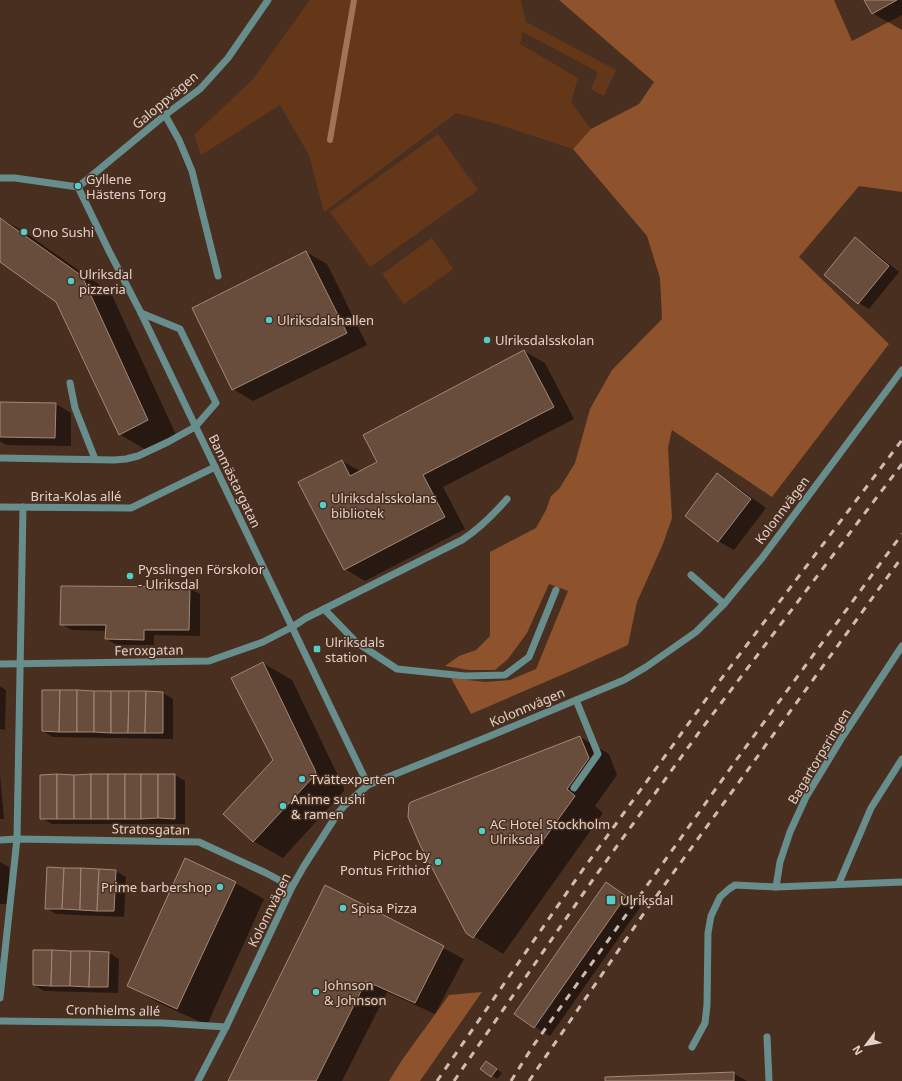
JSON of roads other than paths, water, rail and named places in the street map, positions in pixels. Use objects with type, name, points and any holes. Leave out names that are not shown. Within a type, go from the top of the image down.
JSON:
[{"type":"street","name":"Galoppvägen","points":[[78,187],[165,115],[200,89],[228,58],[268,0]]},
{"type":"street","points":[[165,115],[179,140],[192,171],[218,276]]},
{"type":"street","points":[[0,178],[15,178],[78,187]]},
{"type":"street","name":"Banmästargatan","points":[[78,187],[141,313],[368,785]]},
{"type":"street","points":[[0,458],[126,459],[138,456],[196,427],[216,403],[180,329],[141,313]]},
{"type":"street","name":"Kolonnvägen","points":[[198,1081],[226,1027],[292,887],[304,866],[345,805],[368,785],[624,680],[646,667],[696,632],[724,604],[762,558],[902,370]]},
{"type":"street","points":[[70,383],[75,408],[95,459]]},
{"type":"street","name":"Brita-Kolas allé","points":[[0,507],[131,508],[215,467]]},
{"type":"street","name":"Feroxgatan","points":[[0,664],[209,661],[262,642],[324,609],[462,540],[475,532],[507,499]]},
{"type":"street","points":[[0,998],[17,839],[23,508]]},
{"type":"street","points":[[691,575],[724,604]]},
{"type":"street","points":[[324,609],[356,642],[397,669],[465,676],[505,675],[529,657],[556,590]]},
{"type":"street","name":"Bagartorpsringen","points":[[776,887],[780,862],[790,832],[806,797],[902,646]]},
{"type":"street","points":[[574,788],[598,754],[576,700]]},
{"type":"street","points":[[839,883],[871,808],[902,759]]},
{"type":"street","name":"Stratosgatan","points":[[0,840],[199,842],[266,873],[292,887]]},
{"type":"street","points":[[692,1047],[705,1023],[707,1005],[708,933],[711,916],[724,893],[735,885],[776,887],[839,883],[902,882]]},
{"type":"street","name":"Cronhielms allé","points":[[0,1021],[164,1023],[226,1027]]},
{"type":"street","points":[[767,1037],[769,1081]]},
{"type":"waterway","points":[[330,140],[354,0]]},
{"type":"railway","points":[[437,1081],[579,875],[715,687],[902,440]]},
{"type":"railway","points":[[454,1081],[594,878],[700,731],[902,464]]},
{"type":"railway","points":[[511,1081],[533,1046],[737,759],[902,534]]},
{"type":"railway","points":[[529,1081],[642,916],[902,557]]},
{"type":"place","name":"Gyllene Hästens Torg","points":[[78,186]]},
{"type":"place","name":"Ono Sushi","points":[[24,232]]},
{"type":"place","name":"Ulriksdal pizzeria","points":[[71,281]]},
{"type":"place","name":"Ulriksdalshallen","points":[[269,320]]},
{"type":"place","name":"Ulriksdalsskolan","points":[[487,340]]},
{"type":"place","name":"Ulriksdalsskolans bibliotek","points":[[323,505]]},
{"type":"place","name":"Pysslingen Förskolor - Ulriksdal","points":[[130,576]]},
{"type":"place","name":"Ulriksdals station","points":[[317,649]]},
{"type":"place","name":"Tvättexperten","points":[[302,779]]},
{"type":"place","name":"Anime sushi & ramen","points":[[283,806]]},
{"type":"place","name":"AC Hotel Stockholm Ulriksdal","points":[[482,831]]},
{"type":"place","name":"PicPoc by Pontus Frithiof","points":[[438,862]]},
{"type":"place","name":"Prime barbershop","points":[[220,887]]},
{"type":"place","name":"Ulriksdal","points":[[611,900]]},
{"type":"place","name":"Spisa Pizza","points":[[343,908]]},
{"type":"place","name":"Johnson & Johnson","points":[[316,992]]}]
